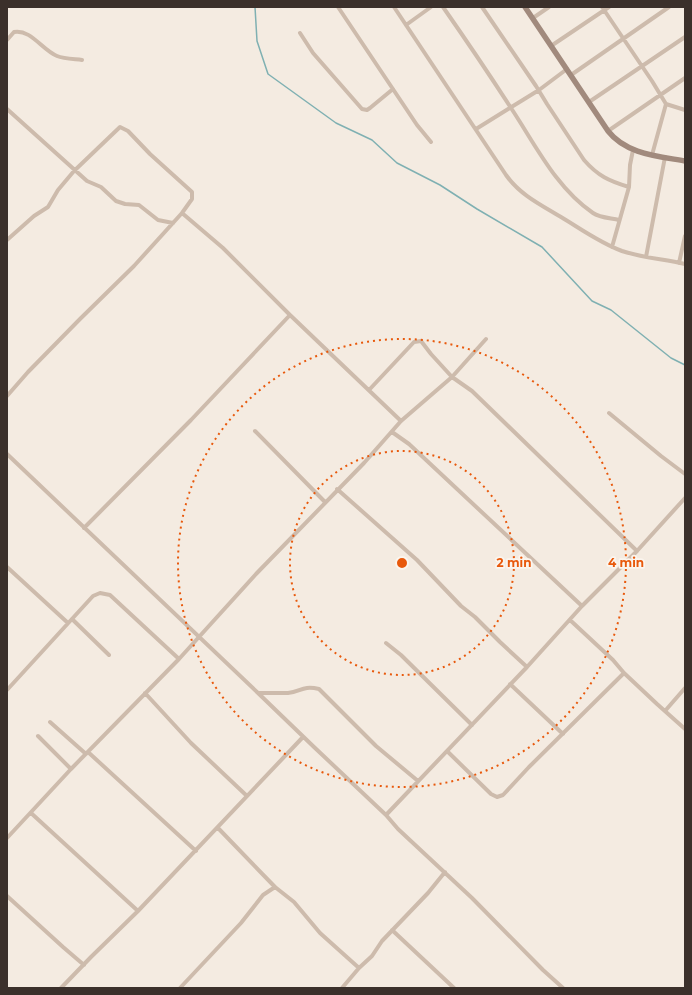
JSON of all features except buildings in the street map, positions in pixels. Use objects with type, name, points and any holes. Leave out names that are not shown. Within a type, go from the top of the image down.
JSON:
[{"type":"main road","points":[[525,7],[608,131],[617,141],[633,150],[685,161]]},
{"type":"street","points":[[338,7],[417,125],[431,142]]},
{"type":"street","points":[[394,7],[506,175],[520,191],[612,247],[646,257],[685,264]]},
{"type":"street","points":[[406,25],[431,7]]},
{"type":"street","points":[[443,7],[560,181],[594,214],[619,220]]},
{"type":"street","points":[[482,7],[591,168],[603,178],[629,187]]},
{"type":"street","points":[[532,18],[549,7]]},
{"type":"street","points":[[551,46],[603,9],[609,7]]},
{"type":"street","points":[[571,75],[668,7]]},
{"type":"street","points":[[603,9],[666,104],[685,110]]},
{"type":"street","points":[[7,40],[14,32],[23,32],[57,56],[82,60]]},
{"type":"street","points":[[300,33],[313,53],[362,109],[367,110],[393,89]]},
{"type":"street","points":[[590,102],[685,37]]},
{"type":"street","points":[[476,129],[539,90],[567,69]]},
{"type":"street","points":[[608,131],[685,78]]},
{"type":"street","points":[[652,155],[666,104]]},
{"type":"street","points":[[7,109],[74,171],[87,181],[101,187],[116,201],[125,204],[139,205],[158,220],[173,223]]},
{"type":"street","points":[[7,240],[34,216],[48,207],[58,190],[74,171],[118,129],[123,127],[128,130],[150,154],[192,192],[192,199],[173,223],[134,266],[28,372],[7,396]]},
{"type":"street","points":[[612,247],[629,187],[630,165],[633,150]]},
{"type":"street","points":[[646,257],[665,157]]},
{"type":"street","points":[[182,213],[223,248],[290,315],[401,421]]},
{"type":"street","points":[[679,263],[685,236]]},
{"type":"street","points":[[84,528],[191,420],[290,315]]},
{"type":"street","points":[[7,838],[71,769],[179,659],[401,421],[452,377],[486,339]]},
{"type":"street","points":[[369,390],[414,342],[421,341],[452,377],[472,391],[637,551]]},
{"type":"street","points":[[609,412],[661,456],[685,474]]},
{"type":"street","points":[[255,431],[325,502]]},
{"type":"street","points":[[392,432],[409,444],[582,606]]},
{"type":"street","points":[[7,454],[258,693],[398,829],[445,872],[563,988]]},
{"type":"street","points":[[337,489],[417,560],[461,606],[475,617],[527,667]]},
{"type":"street","points":[[386,816],[527,667],[582,606],[637,551],[685,498]]},
{"type":"street","points":[[7,566],[68,623]]},
{"type":"street","points":[[7,690],[97,593],[110,595],[179,659]]},
{"type":"street","points":[[72,619],[109,655]]},
{"type":"street","points":[[570,620],[613,660],[624,673],[685,729]]},
{"type":"street","points":[[386,643],[401,655],[472,725]]},
{"type":"street","points":[[447,751],[491,794],[498,797],[503,795],[529,767],[624,673]]},
{"type":"street","points":[[510,684],[563,734]]},
{"type":"street","points":[[258,693],[289,693],[303,688],[312,687],[319,689],[376,746],[418,781]]},
{"type":"street","points":[[665,711],[685,688]]},
{"type":"street","points":[[145,693],[187,738],[247,796]]},
{"type":"street","points":[[50,722],[87,753],[196,851]]},
{"type":"street","points":[[38,736],[71,769]]},
{"type":"street","points":[[61,988],[196,851],[303,737]]},
{"type":"street","points":[[30,813],[138,911]]},
{"type":"street","points":[[218,828],[275,887],[294,902],[320,933],[359,968]]},
{"type":"street","points":[[342,988],[359,968],[372,956],[392,930],[428,893],[445,872]]},
{"type":"street","points":[[180,988],[241,923],[263,895],[275,887]]},
{"type":"street","points":[[7,896],[62,948],[84,965]]},
{"type":"street","points":[[392,930],[454,988]]},
{"type":"waterway","points":[[255,7],[257,41],[268,74],[336,123],[372,140],[397,163],[440,185],[477,209],[542,247],[592,301],[611,310],[671,358],[685,365]]}]
